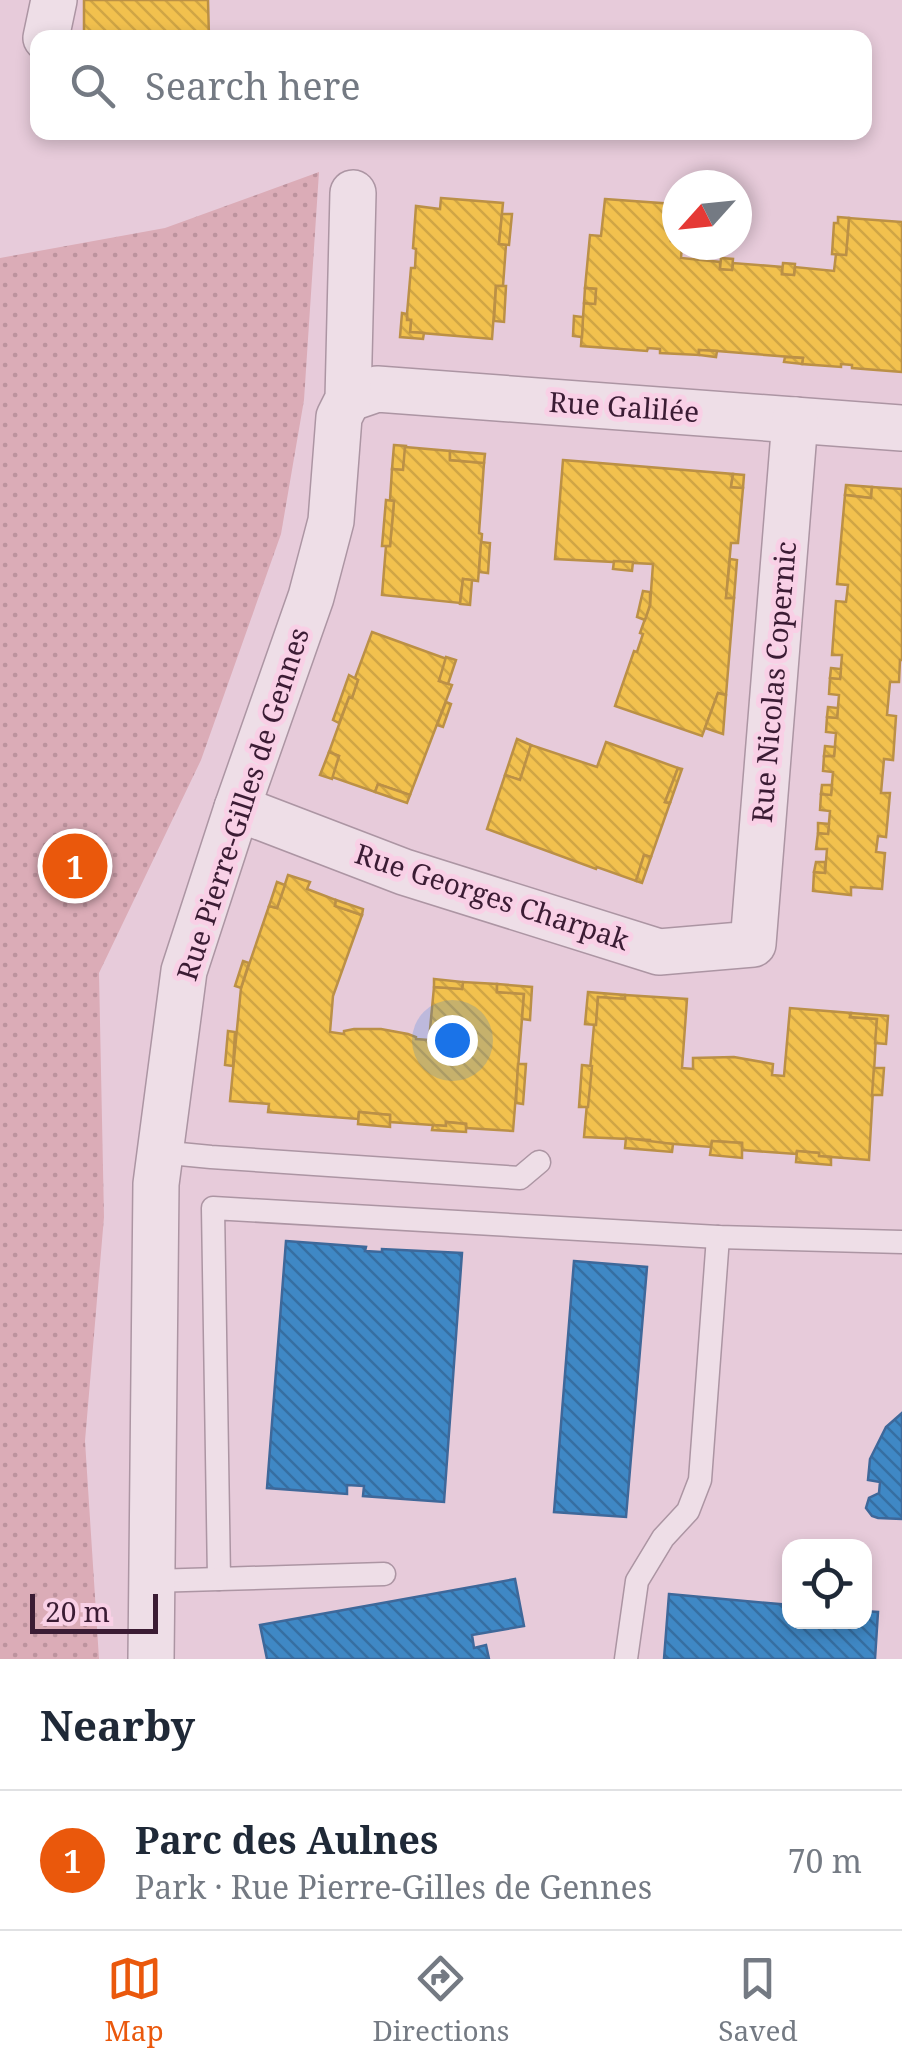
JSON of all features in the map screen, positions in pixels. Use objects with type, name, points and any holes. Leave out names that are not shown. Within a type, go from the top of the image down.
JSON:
[{"type":"street","points":[[48,30],[54,0]]},
{"type":"street","name":"Rue Pierre-Gilles de Gennes","points":[[151,1659],[155,1204],[184,971],[311,598],[330,521],[339,418],[348,399],[353,193]]},
{"type":"street","name":"Rue Galilée","points":[[348,399],[377,389],[902,428]]},
{"type":"street","name":"Rue Nicolas Copernic","points":[[753,944],[795,420]]},
{"type":"street","name":"Rue Georges Charpak","points":[[237,808],[404,872],[659,952],[753,944]]},
{"type":"lane","points":[[160,1152],[520,1178],[540,1162]]},
{"type":"lane","points":[[218,1579],[213,1208],[718,1237],[902,1242]]},
{"type":"lane","points":[[626,1659],[637,1582],[663,1538],[688,1512],[700,1480],[718,1237]]},
{"type":"lane","points":[[152,1581],[384,1574]]},
{"type":"shaded area","points":[[319,172],[304,400],[281,534],[201,760],[99,973],[104,1217],[85,1441],[99,1659],[0,1659],[0,258],[165,228]]},
{"type":"building: Homes","points":[[84,0],[208,0],[209,30],[84,30]]},
{"type":"building: Homes","points":[[441,198],[503,203],[499,244],[506,245],[503,286],[496,286],[492,339],[410,332],[407,314],[411,268],[415,268],[416,206],[440,209]]},
{"type":"building: Homes","points":[[605,199],[662,203],[662,260],[720,262],[720,269],[732,270],[733,263],[782,267],[782,274],[794,275],[795,267],[834,271],[836,254],[846,255],[849,218],[902,222],[902,372],[841,364],[802,364],[803,358],[717,351],[699,350],[699,355],[660,353],[660,349],[648,348],[647,351],[581,346],[584,303],[595,304],[596,289],[585,288],[590,235],[601,236]]},
{"type":"building: Homes","points":[[502,214],[512,214],[509,245],[499,244]]},
{"type":"building: Homes","points":[[838,217],[849,218],[846,255],[832,254]]},
{"type":"building: Homes","points":[[721,260],[733,260],[732,270],[720,269]]},
{"type":"building: Homes","points":[[783,263],[795,264],[794,275],[782,274]]},
{"type":"building: Homes","points":[[496,286],[506,286],[504,322],[494,321]]},
{"type":"building: Homes","points":[[585,288],[596,289],[595,304],[584,303]]},
{"type":"building: Homes","points":[[402,313],[411,320],[410,332],[424,333],[423,339],[400,337]]},
{"type":"building: Homes","points":[[574,316],[583,317],[582,337],[573,336]]},
{"type":"building: Homes","points":[[699,350],[717,351],[716,357],[699,355]]},
{"type":"building: Homes","points":[[785,357],[803,358],[802,364],[784,362]]},
{"type":"building: Homes","points":[[394,445],[406,446],[403,470],[392,469]]},
{"type":"building: Homes","points":[[405,447],[450,451],[450,460],[484,463],[478,581],[463,579],[460,603],[382,595],[394,501],[390,500],[392,469],[403,470]]},
{"type":"building: Homes","points":[[450,451],[485,454],[484,463],[450,460]]},
{"type":"building: Homes","points":[[563,460],[733,474],[731,487],[743,488],[738,543],[731,543],[726,598],[734,598],[726,695],[718,693],[702,736],[615,706],[643,634],[640,633],[650,605],[653,564],[555,559]]},
{"type":"building: Homes","points":[[733,474],[744,475],[743,488],[731,487]]},
{"type":"building: Homes","points":[[846,485],[872,487],[871,498],[845,495]]},
{"type":"building: Homes","points":[[872,487],[902,489],[902,660],[899,682],[890,682],[887,715],[896,716],[893,760],[884,759],[881,793],[890,793],[886,837],[878,836],[876,852],[885,853],[882,889],[851,887],[851,895],[813,891],[814,872],[825,873],[827,849],[816,849],[818,833],[828,834],[830,811],[820,810],[821,794],[831,795],[833,772],[823,771],[824,756],[834,756],[836,733],[826,732],[827,717],[837,718],[839,695],[829,694],[830,678],[840,679],[842,655],[832,655],[836,601],[846,602],[848,585],[837,584],[845,495],[871,498]]},
{"type":"building: Homes","points":[[386,500],[394,501],[390,546],[382,546]]},
{"type":"building: Homes","points":[[481,542],[490,543],[488,573],[479,572]]},
{"type":"building: Homes","points":[[730,559],[737,560],[734,598],[726,598]]},
{"type":"building: Homes","points":[[614,561],[633,562],[632,571],[613,569]]},
{"type":"building: Homes","points":[[463,579],[472,580],[470,605],[460,604]]},
{"type":"building: Homes","points":[[643,591],[650,592],[645,620],[637,617]]},
{"type":"building: Homes","points":[[372,632],[447,659],[439,681],[452,685],[410,795],[378,784],[375,792],[332,777],[339,756],[329,752],[349,697],[352,698]]},
{"type":"building: Homes","points":[[446,657],[456,660],[448,684],[439,681]]},
{"type":"building: Homes","points":[[831,668],[841,669],[840,679],[830,678]]},
{"type":"building: Homes","points":[[349,675],[358,680],[339,723],[333,720]]},
{"type":"building: Homes","points":[[718,693],[726,695],[723,734],[705,728]]},
{"type":"building: Homes","points":[[446,702],[451,704],[443,727],[437,725]]},
{"type":"building: Homes","points":[[828,707],[838,708],[837,718],[827,717]]},
{"type":"building: Homes","points":[[517,739],[531,745],[520,780],[505,775]]},
{"type":"building: Homes","points":[[606,742],[678,768],[651,857],[644,855],[636,881],[487,829],[505,775],[520,780],[531,745],[597,767]]},
{"type":"building: Homes","points":[[825,746],[835,747],[834,756],[824,756]]},
{"type":"building: Homes","points":[[329,752],[339,756],[332,779],[320,775]]},
{"type":"building: Homes","points":[[678,768],[682,769],[670,803],[665,802]]},
{"type":"building: Homes","points":[[378,784],[410,795],[407,803],[375,792]]},
{"type":"building: Homes","points":[[822,785],[832,785],[831,795],[821,794]]},
{"type":"building: Homes","points":[[818,823],[829,824],[828,834],[818,833]]},
{"type":"building: Homes","points":[[644,855],[651,857],[642,883],[636,881]]},
{"type":"building: Homes","points":[[816,862],[825,862],[825,873],[814,872]]},
{"type":"building: Homes","points":[[288,875],[310,882],[307,889],[336,900],[335,906],[362,915],[333,996],[330,1032],[381,1029],[429,1040],[434,987],[462,989],[463,982],[497,984],[497,992],[524,994],[513,1131],[466,1128],[466,1124],[446,1122],[446,1126],[390,1122],[390,1115],[359,1112],[358,1119],[268,1112],[269,1104],[230,1101],[241,988],[269,906],[277,908]]},
{"type":"building: Homes","points":[[277,882],[285,885],[277,908],[269,906]]},
{"type":"building: Homes","points":[[336,900],[363,909],[362,915],[335,906]]},
{"type":"building: Homes","points":[[243,961],[249,963],[241,988],[235,986]]},
{"type":"building: Homes","points":[[434,979],[463,982],[462,989],[434,987]]},
{"type":"building: Homes","points":[[497,984],[532,987],[530,1020],[522,1019],[524,994],[497,992]]},
{"type":"building: Homes","points":[[588,992],[625,995],[625,999],[598,997],[596,1025],[585,1024]]},
{"type":"building: Homes","points":[[625,995],[687,999],[682,1068],[693,1069],[693,1058],[734,1057],[773,1064],[772,1075],[784,1076],[790,1008],[877,1019],[869,1160],[797,1151],[796,1154],[742,1150],[742,1143],[712,1141],[711,1147],[584,1137],[598,997],[625,999]]},
{"type":"building: Homes","points":[[851,1013],[888,1016],[886,1044],[875,1043],[877,1019],[850,1017]]},
{"type":"building: Homes","points":[[228,1031],[235,1032],[233,1066],[225,1065]]},
{"type":"building: Homes","points":[[518,1064],[526,1064],[523,1104],[516,1103]]},
{"type":"building: Homes","points":[[582,1065],[592,1066],[588,1107],[579,1107]]},
{"type":"building: Homes","points":[[874,1068],[884,1068],[882,1095],[872,1095]]},
{"type":"building: Homes","points":[[359,1112],[390,1115],[390,1127],[358,1124]]},
{"type":"building: Homes","points":[[446,1122],[466,1124],[466,1132],[432,1130],[433,1125],[446,1126]]},
{"type":"building: Homes","points":[[626,1138],[673,1144],[672,1152],[625,1148]]},
{"type":"building: Homes","points":[[712,1141],[742,1143],[742,1158],[710,1155]]},
{"type":"building: Homes","points":[[797,1151],[831,1157],[831,1165],[796,1162]]},
{"type":"building: Schools","points":[[286,1241],[366,1247],[365,1251],[462,1253],[444,1502],[363,1496],[364,1486],[347,1485],[347,1494],[267,1488]]},
{"type":"building: Schools","points":[[574,1261],[647,1267],[626,1517],[554,1512]]},
{"type":"building: Schools","points":[[902,1413],[902,1519],[878,1518],[866,1508],[869,1498],[879,1493],[880,1482],[868,1480],[870,1459],[886,1427]]},
{"type":"building: Schools","points":[[515,1579],[524,1626],[472,1635],[474,1648],[486,1645],[489,1659],[267,1659],[260,1625]]},
{"type":"building: Schools","points":[[669,1594],[782,1604],[782,1629],[872,1629],[872,1612],[878,1612],[875,1659],[664,1659]]},
{"type":"place","name":"Parc des Aulnes","points":[[75,866]]}]
